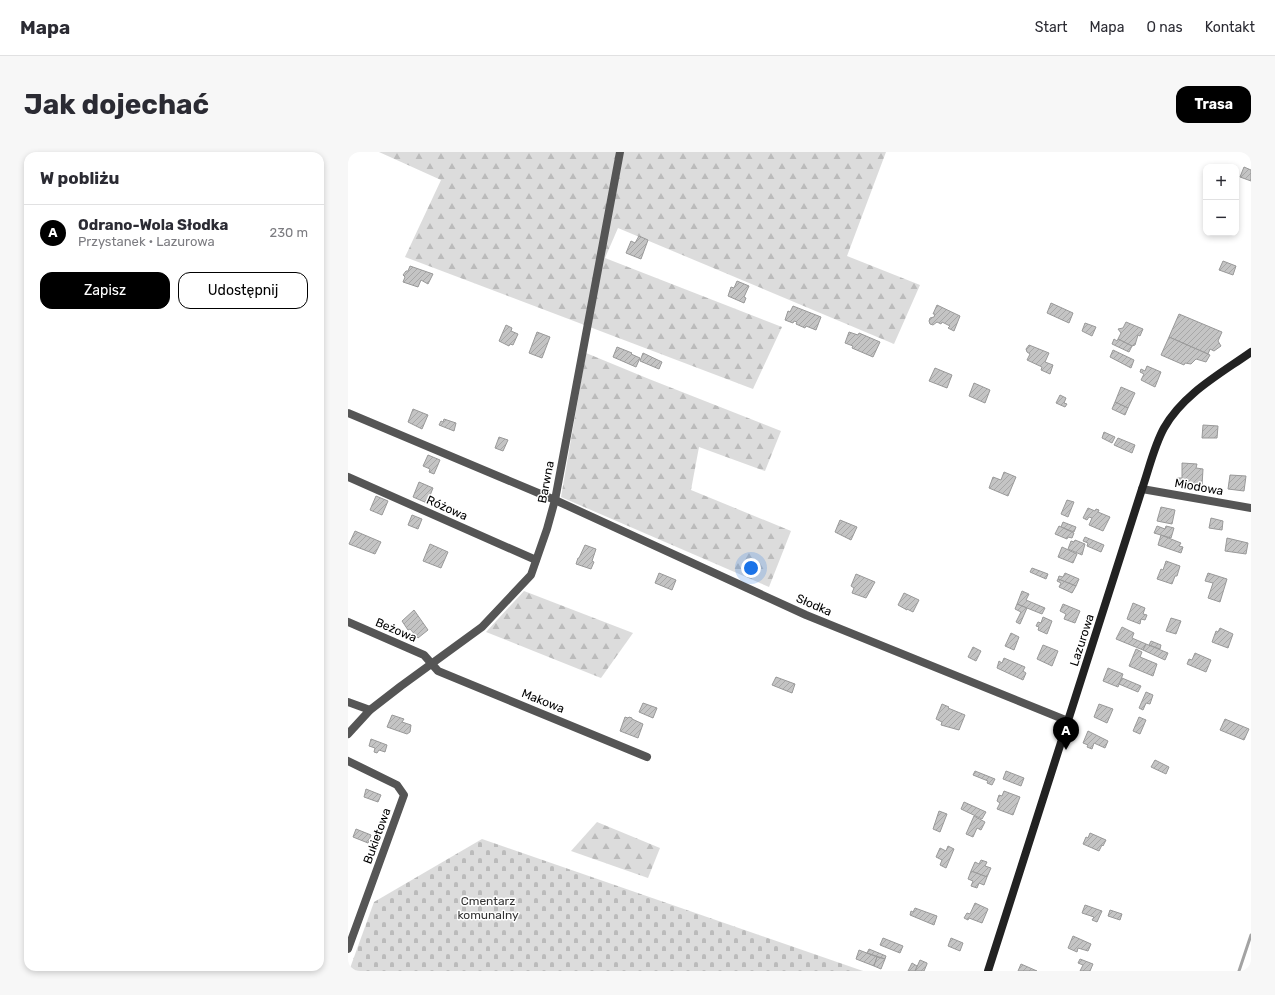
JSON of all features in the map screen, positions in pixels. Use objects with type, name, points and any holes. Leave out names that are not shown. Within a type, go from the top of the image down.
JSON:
[{"type":"street","name":"Barwna","points":[[348,734],[370,710],[482,627],[531,575],[547,529],[555,500],[620,152]]},
{"type":"street","name":"Lazurowa","points":[[988,971],[1142,489],[1163,429],[1173,413],[1198,389],[1251,352]]},
{"type":"street","name":"Słodka","points":[[348,413],[555,500],[806,615],[1068,721]]},
{"type":"street","name":"Różowa","points":[[348,477],[536,560]]},
{"type":"street","name":"Miodowa","points":[[1142,489],[1251,508]]},
{"type":"street","name":"Beżowa","points":[[348,622],[424,655],[431,664]]},
{"type":"street","name":"Makowa","points":[[431,664],[438,670],[647,757]]},
{"type":"street","points":[[348,702],[370,710]]},
{"type":"street","name":"Bukietowa","points":[[348,761],[397,785],[404,795],[348,949]]},
{"type":"green space","points":[[379,152],[886,152],[847,256],[920,285],[894,344],[618,228],[605,258],[782,327],[753,389],[405,257],[441,180]]},
{"type":"green space","points":[[586,353],[781,431],[765,471],[699,447],[691,490],[791,531],[769,587],[561,497]]},
{"type":"green space","points":[[524,591],[633,633],[601,678],[486,632]]},
{"type":"green space","points":[[597,822],[660,848],[648,878],[571,851]]},
{"type":"green space","name":"Cmentarz komunalny","points":[[482,839],[863,971],[349,971],[374,902]]},
{"type":"building","points":[[1244,167],[1251,170],[1251,181],[1240,177]]},
{"type":"building","points":[[639,236],[648,240],[641,259],[626,253],[631,241],[635,243]]},
{"type":"building","points":[[1223,261],[1236,266],[1233,275],[1219,270]]},
{"type":"building","points":[[410,266],[433,274],[428,284],[421,280],[418,287],[403,282],[405,277],[403,275],[406,271],[408,271]]},
{"type":"building","points":[[737,281],[749,286],[744,297],[746,298],[744,303],[728,296],[731,287],[734,288]]},
{"type":"building","points":[[1051,303],[1073,313],[1069,323],[1047,313]]},
{"type":"building","points":[[937,305],[960,316],[954,331],[948,328],[950,326],[942,322],[941,324],[937,322],[933,325],[930,324],[930,318],[934,317],[935,314],[933,314]]},
{"type":"building","points":[[793,306],[821,317],[816,330],[806,326],[805,328],[796,324],[797,322],[794,321],[793,323],[785,320],[788,311],[790,312]]},
{"type":"building","points":[[1179,314],[1222,332],[1218,341],[1221,346],[1214,351],[1210,349],[1208,354],[1169,337]]},
{"type":"building","points":[[1126,322],[1143,329],[1140,336],[1138,335],[1135,345],[1132,346],[1118,339],[1121,333],[1118,329],[1123,328]]},
{"type":"building","points":[[1085,323],[1096,327],[1092,336],[1082,331]]},
{"type":"building","points":[[506,325],[512,328],[511,331],[518,334],[513,345],[510,344],[509,346],[499,341]]},
{"type":"building","points":[[537,332],[550,337],[542,358],[529,353]]},
{"type":"building","points":[[849,332],[858,335],[859,333],[880,342],[873,357],[852,348],[853,346],[845,343]]},
{"type":"building","points":[[1169,337],[1210,355],[1206,362],[1196,359],[1191,364],[1185,363],[1184,365],[1161,355]]},
{"type":"building","points":[[1114,339],[1117,341],[1118,339],[1132,346],[1129,352],[1112,344]]},
{"type":"building","points":[[1029,345],[1049,353],[1045,362],[1053,365],[1050,374],[1041,370],[1042,367],[1027,360],[1030,354],[1026,349]]},
{"type":"building","points":[[617,347],[640,358],[636,367],[613,357]]},
{"type":"building","points":[[1113,350],[1134,360],[1131,368],[1110,357]]},
{"type":"building","points":[[643,353],[662,362],[659,369],[640,361]]},
{"type":"building","points":[[1147,366],[1161,372],[1155,387],[1141,380],[1144,374],[1140,372],[1141,369],[1145,371]]},
{"type":"building","points":[[935,368],[952,375],[947,388],[929,381]]},
{"type":"building","points":[[974,383],[990,390],[985,403],[969,396]]},
{"type":"building","points":[[1121,387],[1135,393],[1128,408],[1115,402]]},
{"type":"building","points":[[1060,395],[1066,398],[1064,403],[1067,404],[1065,407],[1056,403]]},
{"type":"building","points":[[1115,402],[1128,408],[1125,415],[1112,409]]},
{"type":"building","points":[[413,409],[428,415],[422,429],[408,422]]},
{"type":"building","points":[[444,419],[456,423],[454,431],[439,425]]},
{"type":"building","points":[[1203,425],[1218,426],[1217,438],[1202,438]]},
{"type":"building","points":[[1104,432],[1115,437],[1112,443],[1102,438]]},
{"type":"building","points":[[499,437],[508,440],[503,451],[495,448]]},
{"type":"building","points":[[1118,438],[1135,445],[1132,453],[1114,445]]},
{"type":"building","points":[[428,455],[440,460],[434,474],[429,472],[430,469],[423,466]]},
{"type":"building","points":[[1182,463],[1197,464],[1196,468],[1203,469],[1202,486],[1177,485],[1177,478],[1182,478]]},
{"type":"building","points":[[1004,472],[1016,477],[1008,496],[989,488],[993,477],[1001,480]]},
{"type":"building","points":[[1230,475],[1246,476],[1244,491],[1228,489]]},
{"type":"building","points":[[419,482],[433,488],[427,503],[413,497]]},
{"type":"building","points":[[376,496],[388,501],[382,515],[370,510]]},
{"type":"building","points":[[1067,500],[1074,502],[1068,517],[1061,514]]},
{"type":"building","points":[[1161,507],[1175,510],[1172,524],[1157,521]]},
{"type":"building","points":[[1088,508],[1095,511],[1096,509],[1099,510],[1098,512],[1110,517],[1103,531],[1089,525],[1092,518],[1089,517],[1087,520],[1083,518]]},
{"type":"building","points":[[412,515],[422,519],[418,529],[408,525]]},
{"type":"building","points":[[1211,518],[1223,521],[1222,530],[1209,528]]},
{"type":"building","points":[[840,520],[857,527],[851,540],[835,532]]},
{"type":"building","points":[[1063,522],[1076,527],[1074,532],[1061,527]]},
{"type":"building","points":[[1059,526],[1074,533],[1072,538],[1068,537],[1067,539],[1055,534]]},
{"type":"building","points":[[1157,526],[1165,529],[1166,526],[1174,528],[1171,538],[1154,533]]},
{"type":"building","points":[[355,531],[381,542],[375,554],[349,544]]},
{"type":"building","points":[[1161,535],[1181,543],[1179,546],[1183,547],[1181,553],[1158,545]]},
{"type":"building","points":[[1085,537],[1104,545],[1101,552],[1087,546],[1088,543],[1083,541]]},
{"type":"building","points":[[1227,538],[1248,543],[1246,554],[1225,551]]},
{"type":"building","points":[[1075,540],[1085,544],[1082,555],[1068,549],[1071,541],[1074,542]]},
{"type":"building","points":[[430,544],[448,552],[441,568],[423,561]]},
{"type":"building","points":[[585,545],[596,549],[592,561],[594,562],[591,569],[576,564]]},
{"type":"building","points":[[1062,547],[1077,554],[1073,563],[1058,557]]},
{"type":"building","points":[[1166,561],[1180,566],[1177,576],[1175,576],[1172,584],[1157,579],[1161,569],[1163,570]]},
{"type":"building","points":[[1032,568],[1048,574],[1046,579],[1030,572]]},
{"type":"building","points":[[659,573],[676,580],[672,590],[655,583]]},
{"type":"building","points":[[1065,573],[1079,579],[1076,586],[1058,579],[1059,576],[1063,577]]},
{"type":"building","points":[[1208,573],[1227,579],[1220,602],[1208,598],[1213,583],[1205,581]]},
{"type":"building","points":[[856,574],[875,582],[866,598],[852,593],[854,588],[851,586]]},
{"type":"building","points":[[1058,579],[1076,586],[1072,593],[1059,587],[1061,583],[1057,581]]},
{"type":"building","points":[[1022,591],[1029,594],[1026,600],[1045,608],[1042,614],[1017,604]]},
{"type":"building","points":[[904,593],[919,600],[913,612],[898,605]]},
{"type":"building","points":[[1133,603],[1145,608],[1143,614],[1147,615],[1145,620],[1141,619],[1140,624],[1127,619]]},
{"type":"building","points":[[1017,604],[1027,608],[1020,624],[1016,622],[1021,612],[1015,609]]},
{"type":"building","points":[[1063,604],[1080,611],[1075,623],[1064,619],[1066,614],[1060,611]]},
{"type":"building","points":[[414,610],[428,630],[418,638],[410,629],[408,630],[402,621]]},
{"type":"building","points":[[1043,617],[1052,621],[1047,634],[1038,630],[1039,627],[1036,626],[1038,622],[1041,623]]},
{"type":"building","points":[[1171,618],[1181,621],[1176,634],[1166,631]]},
{"type":"building","points":[[1122,627],[1134,633],[1132,638],[1146,644],[1143,650],[1116,639]]},
{"type":"building","points":[[1220,628],[1233,634],[1228,648],[1212,642],[1216,631],[1218,632]]},
{"type":"building","points":[[1011,633],[1019,637],[1014,650],[1005,646]]},
{"type":"building","points":[[1151,641],[1161,645],[1160,649],[1149,645]]},
{"type":"building","points":[[1146,644],[1168,653],[1165,660],[1143,650]]},
{"type":"building","points":[[1043,645],[1058,651],[1052,666],[1037,659]]},
{"type":"building","points":[[973,647],[981,651],[976,661],[968,657]]},
{"type":"building","points":[[1136,649],[1142,652],[1140,657],[1157,664],[1153,676],[1129,666]]},
{"type":"building","points":[[1195,653],[1211,660],[1206,672],[1187,664],[1189,659],[1192,660]]},
{"type":"building","points":[[1004,658],[1025,667],[1023,671],[1026,673],[1023,680],[997,668],[999,661],[1002,663]]},
{"type":"building","points":[[1108,668],[1123,674],[1118,687],[1103,681]]},
{"type":"building","points":[[776,677],[795,684],[792,693],[772,685]]},
{"type":"building","points":[[1122,678],[1141,686],[1138,692],[1119,684]]},
{"type":"building","points":[[1146,692],[1153,695],[1150,704],[1146,703],[1143,710],[1139,708]]},
{"type":"building","points":[[643,703],[657,708],[653,718],[639,712]]},
{"type":"building","points":[[942,704],[965,715],[959,730],[941,725],[942,722],[936,719]]},
{"type":"building","points":[[1099,704],[1113,709],[1107,723],[1094,717]]},
{"type":"building","points":[[392,715],[404,719],[402,722],[411,725],[410,732],[407,734],[387,727]]},
{"type":"building","points":[[625,717],[632,718],[643,724],[638,738],[620,731]]},
{"type":"building","points":[[1139,717],[1146,720],[1140,734],[1133,731]]},
{"type":"building","points":[[1225,719],[1249,729],[1244,740],[1220,730]]},
{"type":"building","points":[[1088,731],[1108,741],[1105,748],[1094,743],[1092,749],[1083,743]]},
{"type":"building","points":[[371,739],[387,745],[385,752],[379,750],[377,753],[374,752],[375,748],[369,746]]},
{"type":"building","points":[[1155,760],[1169,767],[1166,774],[1151,767]]},
{"type":"building","points":[[975,771],[995,779],[992,785],[987,783],[988,781],[973,775]]},
{"type":"building","points":[[1006,771],[1024,778],[1021,786],[1003,779]]},
{"type":"building","points":[[366,789],[381,795],[378,802],[364,797]]},
{"type":"building","points":[[1004,791],[1020,797],[1013,815],[997,809],[1000,803],[997,801],[999,795],[1002,796]]},
{"type":"building","points":[[964,802],[986,812],[982,819],[961,809]]},
{"type":"building","points":[[939,811],[947,814],[940,832],[933,829]]},
{"type":"building","points":[[974,816],[985,822],[981,830],[977,828],[973,837],[966,834]]},
{"type":"building","points":[[356,829],[371,835],[368,843],[353,837]]},
{"type":"building","points":[[1090,833],[1106,840],[1099,851],[1083,844],[1086,837],[1088,838]]},
{"type":"building","points":[[948,846],[954,849],[946,868],[940,865],[942,860],[936,857],[940,848],[946,851]]},
{"type":"building","points":[[981,860],[987,862],[985,866],[991,868],[987,877],[971,871],[975,862],[979,864]]},
{"type":"building","points":[[971,871],[987,877],[984,885],[979,883],[977,888],[971,886],[973,881],[968,879]]},
{"type":"building","points":[[975,903],[988,909],[982,923],[969,918],[968,920],[964,918],[967,913],[970,914]]},
{"type":"building","points":[[1085,905],[1102,911],[1097,922],[1092,920],[1094,917],[1082,913]]},
{"type":"building","points":[[915,908],[937,916],[934,925],[910,915],[911,911],[913,912]]},
{"type":"building","points":[[1110,910],[1122,914],[1120,920],[1108,916]]},
{"type":"building","points":[[1073,936],[1091,944],[1088,951],[1078,948],[1077,952],[1068,948]]},
{"type":"building","points":[[883,938],[903,946],[900,953],[880,945]]},
{"type":"building","points":[[951,938],[963,943],[960,951],[948,946]]},
{"type":"building","points":[[869,949],[886,956],[885,959],[867,953]]},
{"type":"building","points":[[859,950],[877,957],[874,966],[856,959]]},
{"type":"building","points":[[877,957],[885,959],[881,969],[874,966]]},
{"type":"building","points":[[1080,959],[1093,964],[1090,971],[1080,971],[1083,965],[1078,963]]},
{"type":"building","points":[[920,960],[927,963],[924,971],[915,971]]},
{"type":"building","points":[[912,963],[917,966],[915,971],[908,971]]},
{"type":"building","points":[[1021,964],[1037,971],[1018,971]]},
{"type":"waterway","points":[[1239,971],[1251,935]]},
{"type":"place","name":"Odrano-Wola Słodka","points":[[1066,750]]}]
